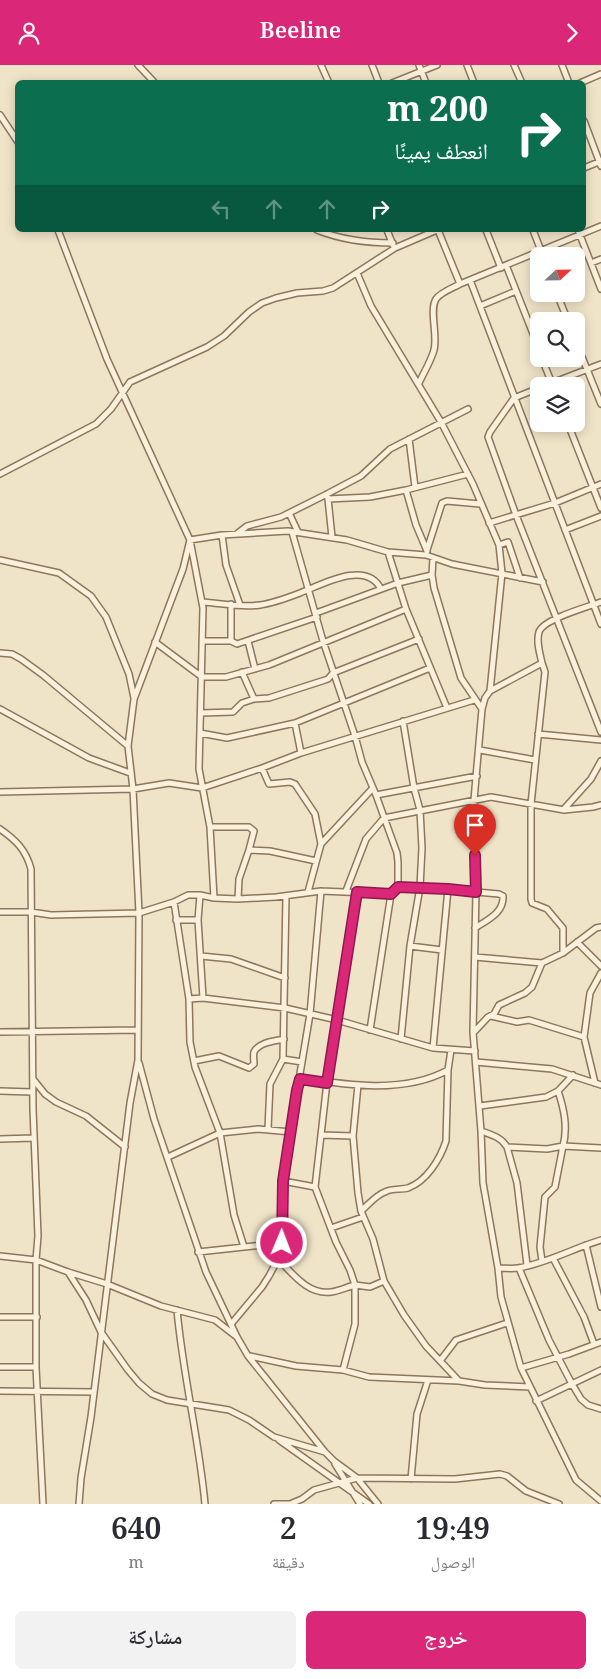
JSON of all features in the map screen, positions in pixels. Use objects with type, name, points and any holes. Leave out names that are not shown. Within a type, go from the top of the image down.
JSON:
[{"type":"street","points":[[138,65],[152,80]]},
{"type":"street","points":[[321,65],[328,80]]},
{"type":"street","points":[[372,65],[378,80]]},
{"type":"street","points":[[419,65],[425,80]]},
{"type":"street","points":[[400,80],[437,65]]},
{"type":"street","points":[[467,65],[473,80]]},
{"type":"street","points":[[514,65],[521,80]]},
{"type":"street","points":[[562,65],[568,80]]},
{"type":"street","points":[[586,80],[601,74]]},
{"type":"street","points":[[0,115],[15,138]]},
{"type":"street","points":[[586,126],[600,163],[586,167]]},
{"type":"street","points":[[586,230],[601,226]]},
{"type":"street","points":[[59,232],[107,359],[190,539],[202,602],[199,769],[210,827],[214,898]]},
{"type":"street","points":[[323,232],[344,239],[394,246]]},
{"type":"street","points":[[388,232],[394,246]]},
{"type":"street","points":[[0,474],[96,424],[111,409],[130,381],[207,347],[224,336],[249,312],[262,303],[297,293],[328,290],[357,273],[394,246],[432,232]]},
{"type":"street","points":[[438,232],[460,285]]},
{"type":"street","points":[[487,232],[516,291],[530,326]]},
{"type":"street","points":[[533,232],[539,247]]},
{"type":"street","points":[[554,247],[579,232],[601,289]]},
{"type":"street","points":[[419,383],[434,349],[436,335],[433,306],[436,299],[441,294],[470,280],[530,258]]},
{"type":"street","points":[[591,263],[601,259]]},
{"type":"street","points":[[357,273],[370,306],[441,421],[468,474],[499,545],[502,573],[490,691]]},
{"type":"street","points":[[470,280],[601,623]]},
{"type":"street","points":[[480,306],[516,291]]},
{"type":"street","points":[[585,364],[601,404]]},
{"type":"street","points":[[570,377],[601,364]]},
{"type":"street","points":[[530,391],[514,397],[488,437],[556,619],[599,721],[601,732]]},
{"type":"street","points":[[238,534],[247,526],[262,523],[328,497],[360,476],[383,453],[441,421],[468,409]]},
{"type":"street","points":[[571,432],[601,508]]},
{"type":"street","points":[[409,439],[415,487]]},
{"type":"street","points":[[328,497],[370,497],[468,474]]},
{"type":"street","points":[[489,523],[555,503],[601,484]]},
{"type":"street","points":[[406,490],[426,552],[433,558],[452,564],[543,582]]},
{"type":"street","points":[[328,497],[332,537]]},
{"type":"street","points":[[426,552],[442,503],[447,501],[480,504]]},
{"type":"street","points":[[289,513],[323,641],[356,735],[362,763],[397,853],[398,887]]},
{"type":"street","points":[[565,530],[601,516]]},
{"type":"street","points":[[190,539],[222,535],[295,532],[348,540],[388,552],[426,552]]},
{"type":"street","points":[[222,535],[226,565],[240,605]]},
{"type":"street","points":[[79,1504],[81,1477],[138,1060],[139,913],[133,789],[128,746],[134,699],[183,569],[190,539]]},
{"type":"street","points":[[499,545],[508,542],[520,578]]},
{"type":"street","points":[[388,552],[406,609],[447,708]]},
{"type":"street","points":[[433,558],[432,575],[438,601],[461,678],[474,700],[482,709]]},
{"type":"street","points":[[0,560],[59,573],[91,596],[106,617],[129,674],[134,699]]},
{"type":"street","points":[[202,641],[231,641],[237,644],[248,641],[381,589],[432,575]]},
{"type":"street","points":[[202,602],[259,605],[280,600],[336,578],[361,576],[371,578],[377,582],[381,589]]},
{"type":"street","points":[[563,953],[563,928],[547,909],[532,903],[530,804],[545,672],[538,644],[539,631],[556,619],[601,602]]},
{"type":"street","points":[[231,604],[231,641]]},
{"type":"street","points":[[155,642],[202,677],[226,677],[269,665],[323,641],[406,609]]},
{"type":"street","points":[[201,713],[233,712],[242,703],[254,699],[269,698],[328,679],[334,673],[419,639]]},
{"type":"street","points":[[248,641],[256,669]]},
{"type":"street","points":[[0,653],[12,654],[21,659],[128,746]]},
{"type":"street","points":[[542,663],[490,691],[485,698],[482,709],[480,750],[474,800],[476,892],[473,1032],[480,1106],[483,1183],[498,1268],[501,1297],[521,1368],[576,1480],[601,1501]]},
{"type":"street","points":[[200,733],[227,737],[295,723],[430,668]]},
{"type":"street","points":[[242,672],[254,699]]},
{"type":"street","points":[[0,792],[133,789],[169,783],[202,788],[356,735],[474,700]]},
{"type":"street","points":[[0,709],[89,758],[130,773]]},
{"type":"street","points":[[401,1039],[410,947],[420,887],[422,848],[420,810],[414,788],[403,721]]},
{"type":"street","points":[[295,723],[301,753]]},
{"type":"street","points":[[538,733],[601,740]]},
{"type":"street","points":[[480,750],[535,760]]},
{"type":"street","points":[[564,810],[591,779],[601,761]]},
{"type":"street","points":[[262,768],[269,784],[290,782],[295,784],[315,814],[321,844]]},
{"type":"street","points":[[376,795],[476,775]]},
{"type":"street","points":[[308,892],[321,844],[372,789]]},
{"type":"street","points":[[346,891],[366,839],[384,818],[492,797],[564,810],[601,805]]},
{"type":"street","points":[[210,827],[249,827],[254,831],[239,879],[238,899]]},
{"type":"street","points":[[0,829],[12,837],[23,849],[31,869],[32,1093],[38,1236],[36,1260],[36,1367],[43,1504]]},
{"type":"street","points":[[249,850],[270,851],[316,861]]},
{"type":"street","points":[[370,1030],[391,894],[398,887],[420,887],[500,894],[503,897],[503,901],[497,913],[475,928]]},
{"type":"street","points":[[433,1048],[448,889]]},
{"type":"street","points":[[0,912],[31,912],[52,915],[139,913],[174,902],[188,895],[238,899],[286,896],[321,891],[391,894]]},
{"type":"street","points":[[232,1323],[262,1287],[278,1259],[282,1243],[283,1181],[310,1014],[321,891]]},
{"type":"street","points":[[343,1370],[355,1324],[355,1285],[315,1187],[327,1083],[357,892]]},
{"type":"street","points":[[200,895],[198,920],[203,998]]},
{"type":"street","points":[[268,1129],[270,1084],[283,1059],[286,896]]},
{"type":"street","points":[[174,902],[189,999],[190,1043],[194,1061],[220,1133],[234,1215],[244,1247]]},
{"type":"street","points":[[176,921],[198,920]]},
{"type":"street","points":[[475,957],[542,963],[563,953],[596,928],[601,927]]},
{"type":"street","points":[[577,942],[601,966]]},
{"type":"street","points":[[410,947],[442,950]]},
{"type":"street","points":[[201,955],[231,959],[285,978]]},
{"type":"street","points":[[473,1032],[491,1016],[499,1005],[525,993],[532,987],[542,963]]},
{"type":"street","points":[[598,1084],[584,1037],[590,993],[601,973]]},
{"type":"street","points":[[189,999],[203,998],[285,1008],[337,1020],[433,1048],[475,1051]]},
{"type":"street","points":[[491,1016],[517,1023],[529,1020],[584,1037]]},
{"type":"street","points":[[0,1032],[137,1030]]},
{"type":"street","points":[[194,1061],[219,1056],[249,1068],[254,1064],[255,1051],[266,1043],[284,1039]]},
{"type":"street","points":[[361,1211],[385,1192],[411,1187],[418,1182],[435,1165],[443,1152],[446,1141],[448,1070],[451,1050]]},
{"type":"street","points":[[283,1059],[302,1062]]},
{"type":"street","points":[[138,1060],[154,1119],[198,1252],[237,1337],[248,1356],[325,1452],[358,1478],[378,1504]]},
{"type":"street","points":[[476,1062],[544,1068],[574,1075],[598,1084]]},
{"type":"street","points":[[300,1079],[358,1085],[422,1081],[448,1070]]},
{"type":"street","points":[[480,1106],[546,1097],[558,1091],[574,1075]]},
{"type":"street","points":[[32,1079],[45,1094],[56,1102],[86,1116],[125,1147]]},
{"type":"street","points":[[358,1085],[353,1136],[355,1173],[361,1211],[373,1239],[384,1281],[415,1332],[459,1381]]},
{"type":"street","points":[[0,1091],[32,1093]]},
{"type":"street","points":[[542,1261],[540,1247],[545,1197],[555,1187],[565,1138],[566,1118],[558,1091]]},
{"type":"street","points":[[168,1157],[220,1133],[268,1129],[291,1132]]},
{"type":"street","points":[[481,1131],[499,1138],[507,1147],[520,1201],[522,1234],[527,1265]]},
{"type":"street","points":[[321,1135],[353,1136]]},
{"type":"street","points":[[0,1139],[34,1139]]},
{"type":"street","points":[[507,1147],[547,1149],[563,1146],[601,1148]]},
{"type":"street","points":[[283,1181],[315,1187]]},
{"type":"street","points":[[331,1228],[363,1217]]},
{"type":"street","points":[[498,1268],[519,1268],[553,1258],[601,1240]]},
{"type":"street","points":[[198,1252],[282,1243]]},
{"type":"street","points":[[586,1245],[601,1307]]},
{"type":"street","points":[[0,1256],[36,1260],[107,1284],[177,1311],[215,1320],[237,1337]]},
{"type":"street","points":[[553,1258],[584,1317],[594,1344]]},
{"type":"street","points":[[278,1259],[302,1283],[312,1289],[329,1293],[355,1285],[370,1287],[384,1281]]},
{"type":"street","points":[[519,1268],[558,1358],[572,1384],[581,1399],[588,1405],[601,1409]]},
{"type":"street","points":[[68,1272],[86,1300],[101,1332],[128,1370],[152,1394],[167,1400],[229,1410],[249,1420],[354,1495],[370,1504]]},
{"type":"street","points":[[177,1311],[182,1357],[205,1504]]},
{"type":"street","points":[[0,1317],[37,1317]]},
{"type":"street","points":[[440,1361],[456,1340],[507,1323]]},
{"type":"street","points":[[521,1368],[540,1361],[558,1358],[601,1342]]},
{"type":"street","points":[[248,1356],[296,1366],[343,1370],[382,1378],[459,1381],[485,1385],[530,1387]]},
{"type":"street","points":[[0,1367],[36,1367]]},
{"type":"street","points":[[536,1401],[601,1370]]},
{"type":"street","points":[[411,1479],[416,1420],[428,1380]]},
{"type":"street","points":[[0,1391],[94,1392]]},
{"type":"street","points":[[274,1437],[325,1452]]},
{"type":"street","points":[[334,1461],[360,1504]]},
{"type":"street","points":[[274,1504],[290,1504],[302,1499],[314,1490],[358,1478],[455,1479],[500,1474],[507,1476],[526,1491],[559,1504]]},
{"type":"route","points":[[282,1243],[284,1169],[297,1090],[300,1079],[327,1083],[357,892],[391,894],[398,887],[476,892],[475,855]]}]
